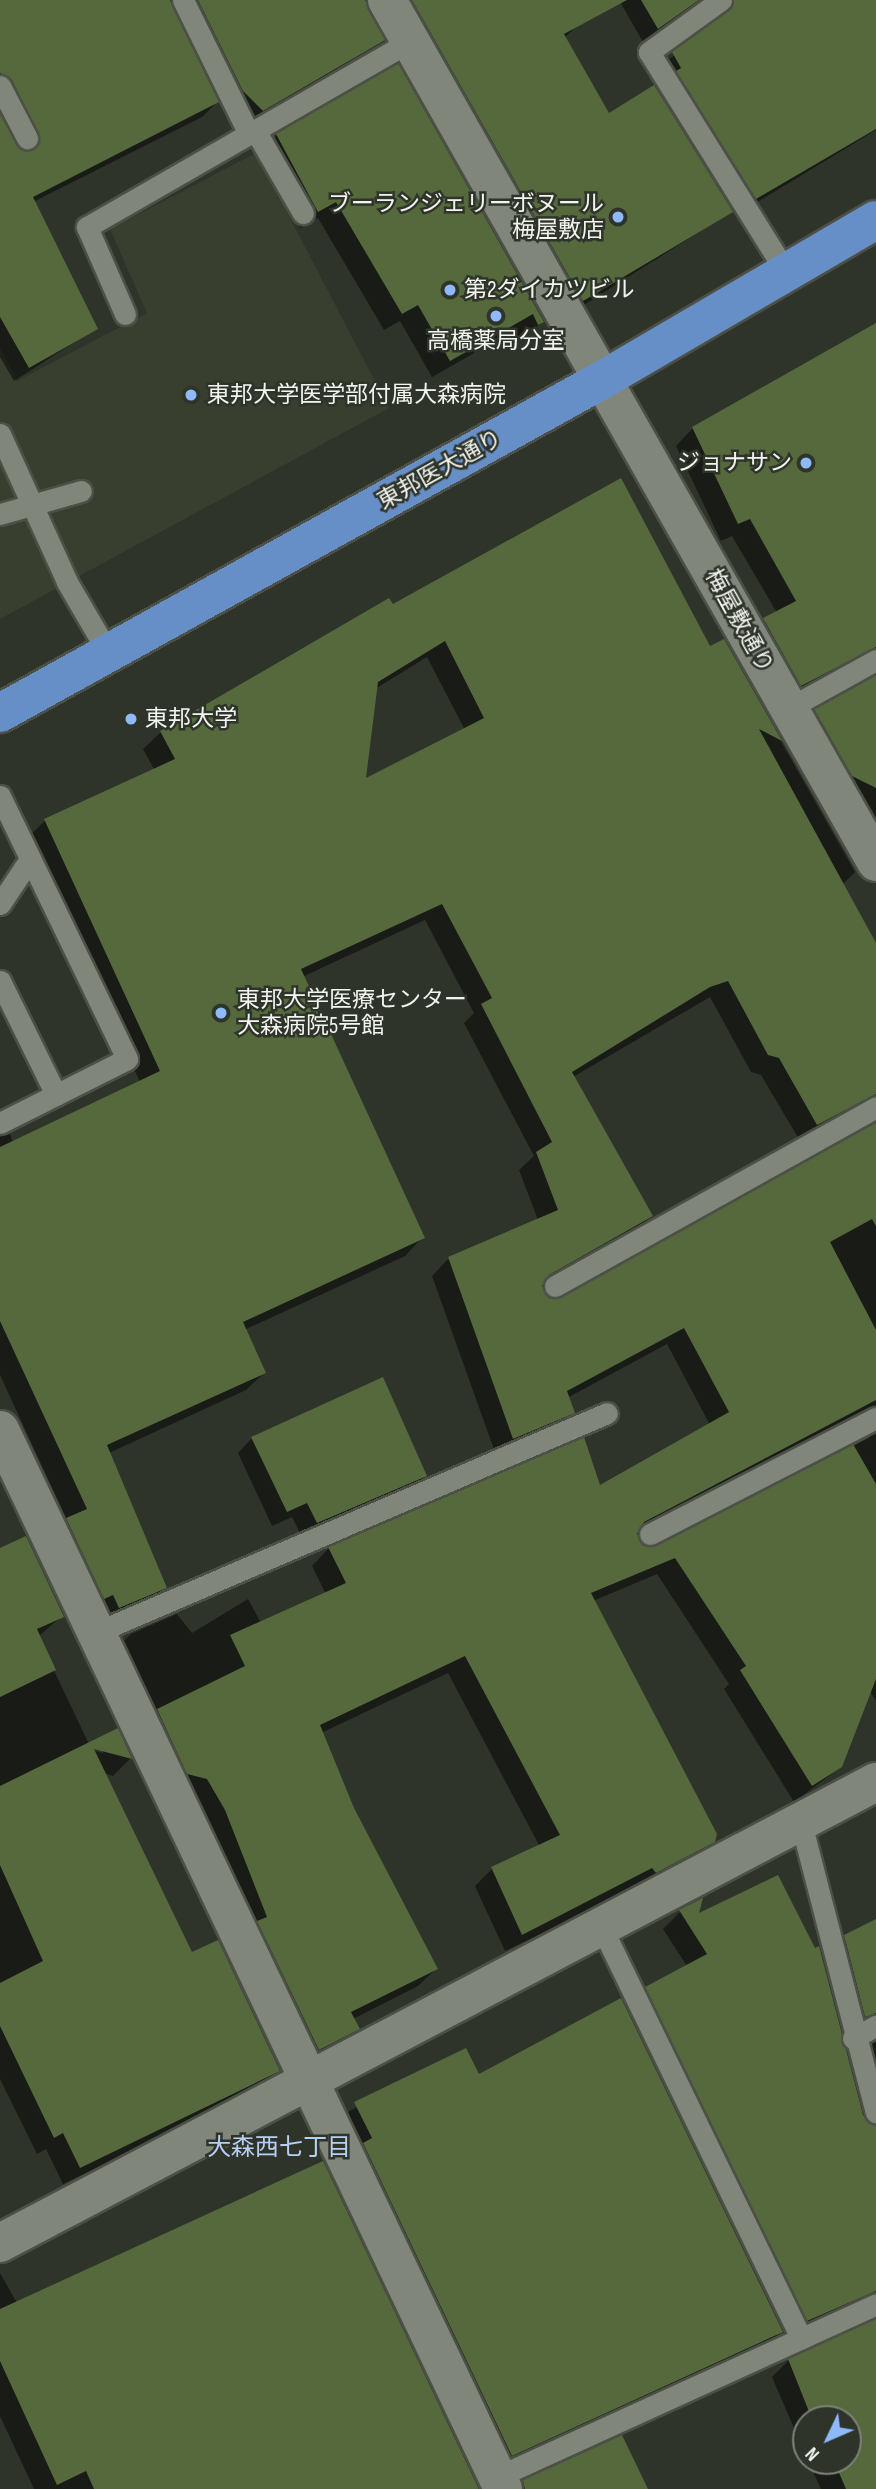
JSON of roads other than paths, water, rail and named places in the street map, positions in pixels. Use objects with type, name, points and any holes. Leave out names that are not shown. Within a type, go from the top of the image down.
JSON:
[{"type":"main road","name":"東邦医大通り","points":[[0,713],[110,656],[603,380],[876,220]]},
{"type":"street","name":"梅屋敷通り","points":[[387,0],[876,862]]},
{"type":"street","points":[[0,1430],[500,2483]]},
{"type":"street","points":[[0,2243],[308,2083],[499,1968],[602,1928],[876,1782]]},
{"type":"lane","points":[[183,0],[252,132],[303,213]]},
{"type":"lane","points":[[721,0],[649,52],[786,272]]},
{"type":"lane","points":[[125,314],[87,227],[410,41]]},
{"type":"lane","points":[[0,86],[27,138]]},
{"type":"lane","points":[[0,433],[33,508],[110,656]]},
{"type":"lane","points":[[0,514],[33,508],[81,491]]},
{"type":"lane","points":[[789,708],[876,660]]},
{"type":"lane","points":[[0,796],[127,1059],[0,1123]]},
{"type":"lane","points":[[0,904],[30,859]]},
{"type":"lane","points":[[0,981],[55,1095]]},
{"type":"lane","points":[[555,1286],[876,1107]]},
{"type":"lane","points":[[95,1633],[607,1413]]},
{"type":"lane","points":[[650,1534],[876,1418]]},
{"type":"lane","points":[[801,1823],[853,2038],[876,2112]]},
{"type":"lane","points":[[602,1928],[801,2338]]},
{"type":"lane","points":[[853,2038],[876,2026]]},
{"type":"lane","points":[[500,2483],[876,2304]]},
{"type":"place","name":"ブーランジェリーボヌール 梅屋敷店","points":[[618,217]]},
{"type":"place","name":"第2ダイカツビル","points":[[450,290]]},
{"type":"place","name":"高橋薬局分室","points":[[496,316]]},
{"type":"place","name":"東邦大学医学部付属大森病院","points":[[191,395]]},
{"type":"place","name":"ジョナサン","points":[[806,463]]},
{"type":"place","name":"東邦大学","points":[[131,719]]},
{"type":"place","name":"東邦大学医療センター 大森病院5号館","points":[[221,1013]]},
{"type":"district","name":"大森西七丁目","points":[[279,2148]]}]
